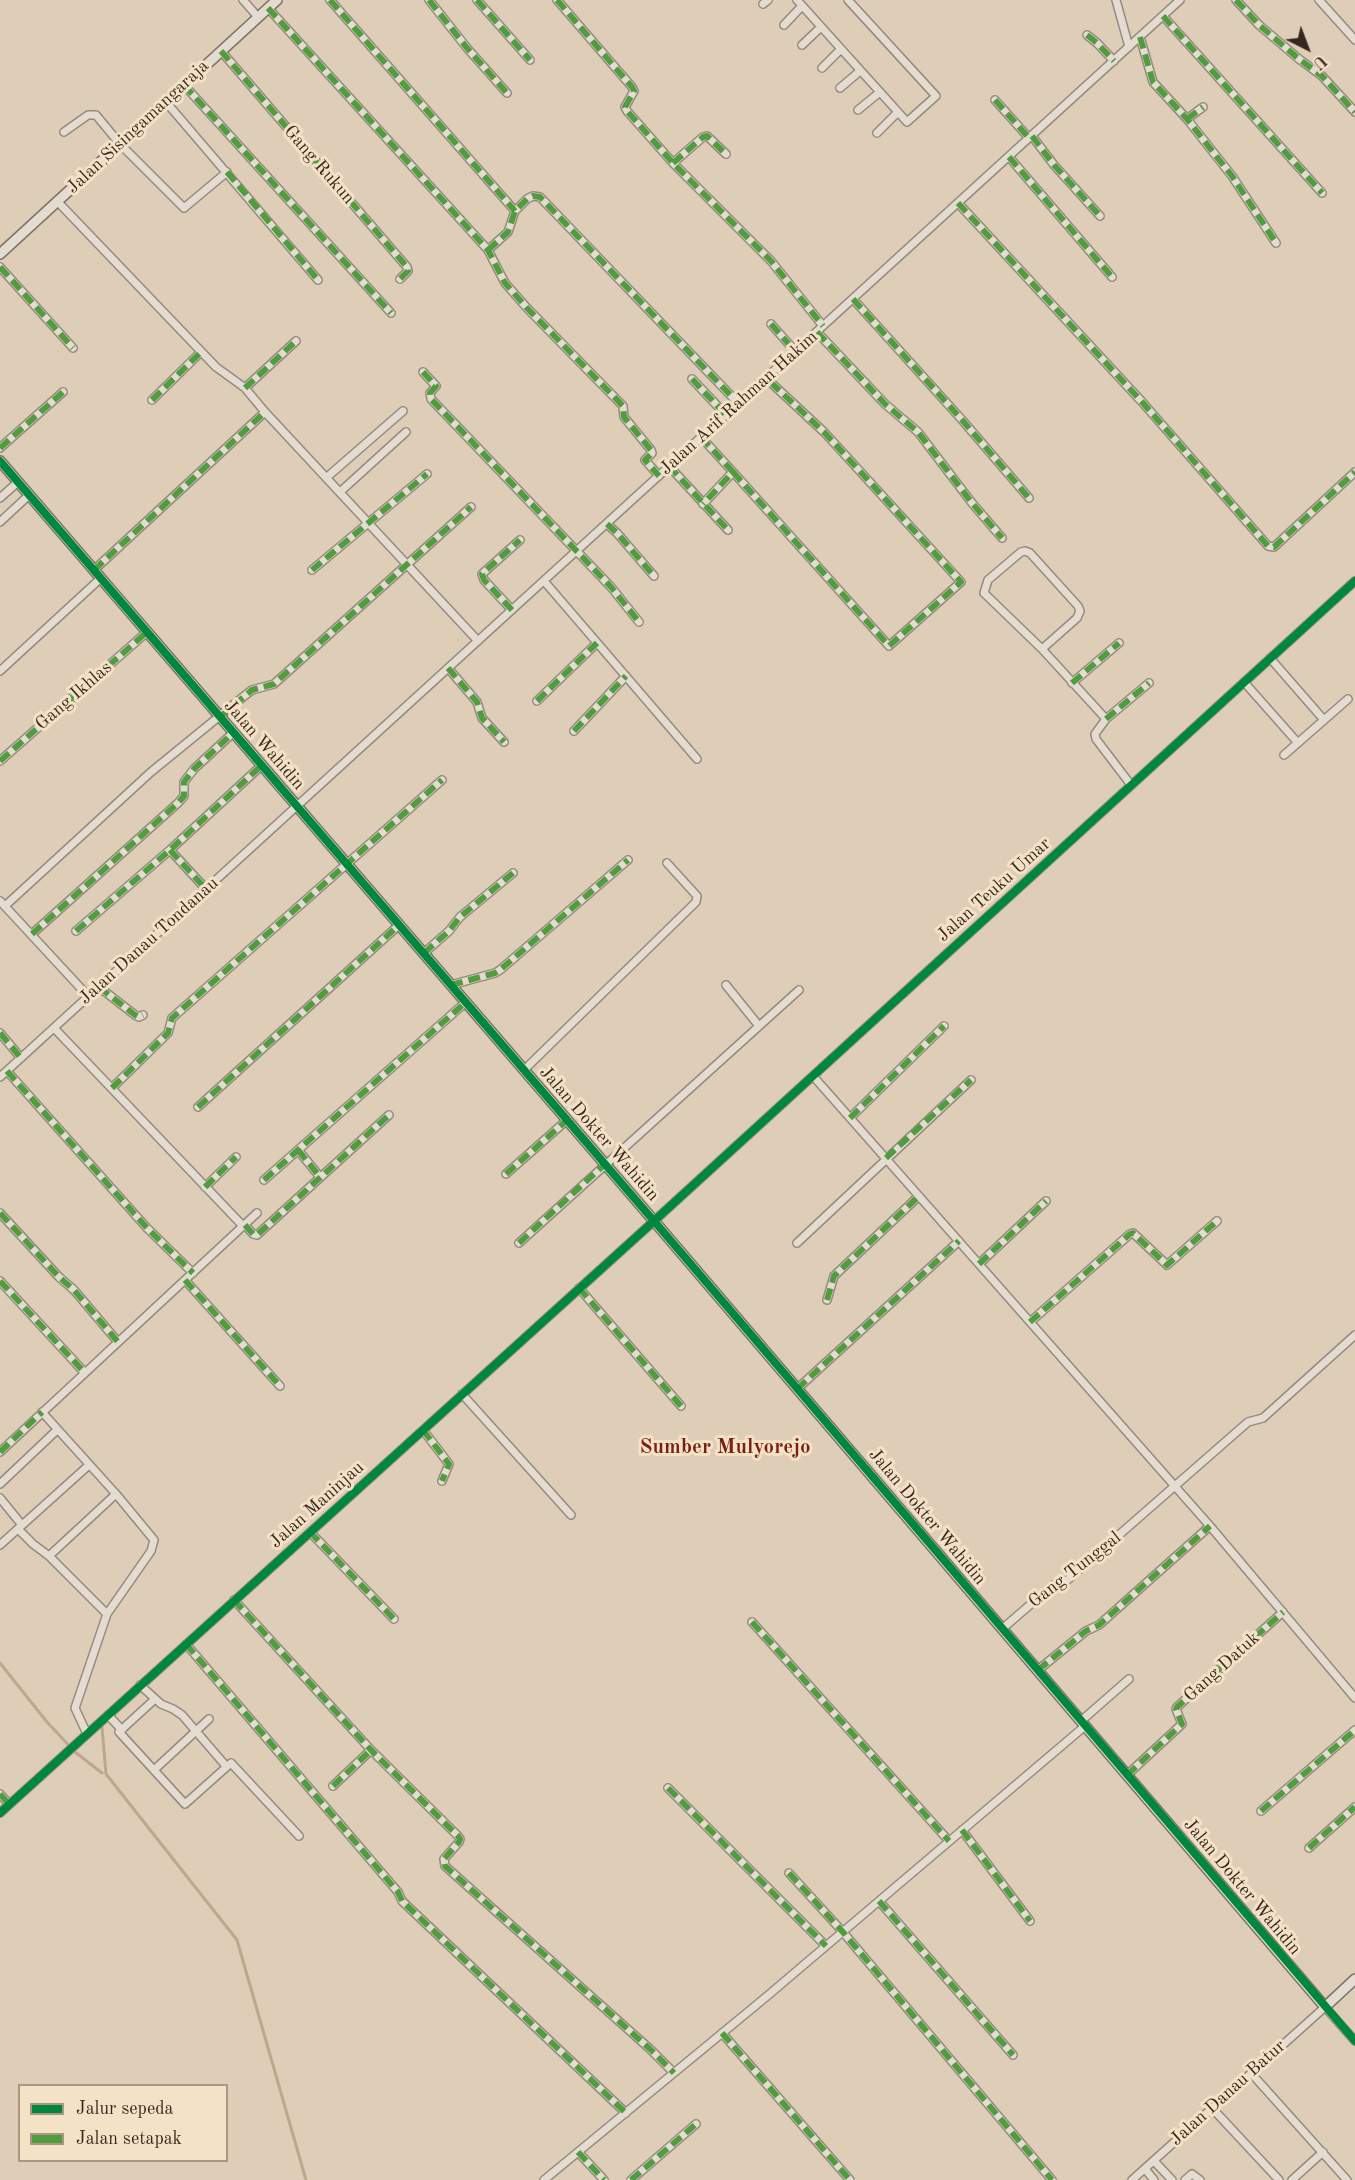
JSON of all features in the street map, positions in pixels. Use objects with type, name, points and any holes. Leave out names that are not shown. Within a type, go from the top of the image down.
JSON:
[{"type":"street","points":[[243,0],[258,17]]},
{"type":"street","name":"Jalan Sisingamangaraja","points":[[0,254],[276,0]]},
{"type":"street","points":[[330,0],[515,211]]},
{"type":"street","points":[[429,0],[507,93]]},
{"type":"street","points":[[477,0],[530,60]]},
{"type":"street","points":[[557,0],[632,87],[634,91],[625,107],[627,111],[674,163],[771,261],[823,326]]},
{"type":"street","points":[[784,25],[800,3],[907,122],[936,96],[848,0]]},
{"type":"street","points":[[1116,0],[1153,82],[1187,119],[1232,176],[1276,243]]},
{"type":"street","name":"Jalan Arif Rahman Hakim","points":[[297,806],[1180,0]]},
{"type":"street","points":[[1236,0],[1259,25],[1322,76],[1355,112]]},
{"type":"street","points":[[1319,0],[1355,40]]},
{"type":"street","points":[[268,8],[488,250],[505,283],[527,309],[623,406],[624,417],[651,450],[652,453],[645,460],[659,476]]},
{"type":"street","points":[[1163,16],[1322,193]]},
{"type":"street","points":[[802,45],[821,27]]},
{"type":"street","points":[[1087,35],[1114,61]]},
{"type":"street","points":[[822,68],[841,49]]},
{"type":"street","name":"Gang Rukun","points":[[221,51],[407,267],[408,271],[400,279]]},
{"type":"street","points":[[840,88],[861,70]]},
{"type":"street","points":[[184,85],[391,313]]},
{"type":"street","points":[[858,110],[880,92]]},
{"type":"street","points":[[995,100],[1100,216]]},
{"type":"street","points":[[165,102],[318,280]]},
{"type":"street","points":[[1187,119],[1203,107]]},
{"type":"street","points":[[877,133],[898,112]]},
{"type":"street","points":[[64,132],[92,114],[96,116],[120,144],[184,208],[227,172]]},
{"type":"street","points":[[674,163],[707,136],[726,154]]},
{"type":"street","points":[[1009,157],[1112,277]]},
{"type":"street","points":[[488,250],[508,232],[515,211],[526,199],[533,196],[540,197],[738,403]]},
{"type":"street","points":[[57,201],[216,367],[245,388],[478,641]]},
{"type":"street","points":[[958,203],[1143,403],[1269,548],[1274,547],[1355,472]]},
{"type":"street","points":[[0,267],[73,348]]},
{"type":"street","points":[[853,299],[1029,498]]},
{"type":"street","points":[[771,324],[795,351]]},
{"type":"street","points":[[817,332],[885,404],[918,432],[1002,538]]},
{"type":"street","points":[[245,388],[296,341]]},
{"type":"street","points":[[152,400],[201,352]]},
{"type":"street","points":[[423,372],[436,386],[430,393],[431,399],[537,507],[611,587],[639,622]]},
{"type":"street","points":[[701,437],[889,646],[961,582],[825,433],[766,378]]},
{"type":"street","points":[[692,379],[726,415]]},
{"type":"street","points":[[0,448],[63,392]]},
{"type":"street","points":[[326,478],[403,411]]},
{"type":"street","points":[[94,570],[265,412]]},
{"type":"street","points":[[340,492],[406,432]]},
{"type":"street","name":"Jalan Wahidin","points":[[0,461],[506,1048]]},
{"type":"street","points":[[669,466],[728,530]]},
{"type":"street","points":[[703,504],[733,472]]},
{"type":"street","points":[[312,570],[427,474]]},
{"type":"street","points":[[0,498],[18,482]]},
{"type":"street","points":[[0,522],[29,495]]},
{"type":"street","points":[[88,996],[3,903],[151,772],[252,690],[274,684],[471,507]]},
{"type":"street","points":[[606,524],[617,533],[654,576]]},
{"type":"street","points":[[512,610],[484,580],[482,574],[520,540]]},
{"type":"street","points":[[1042,649],[1077,618],[1080,611],[1030,553],[1025,551],[988,580],[984,593],[1042,649],[1106,719]]},
{"type":"street","points":[[0,671],[101,578]]},
{"type":"street","points":[[544,581],[698,759]]},
{"type":"street","points":[[1352,584],[1355,593]]},
{"type":"street","name":"Jalan Teuku Umar","points":[[654,1221],[1352,584]]},
{"type":"street","name":"Gang Ikhlas","points":[[0,760],[147,632]]},
{"type":"street","points":[[537,701],[597,643]]},
{"type":"street","points":[[1072,683],[1119,643]]},
{"type":"street","points":[[1270,658],[1324,720]]},
{"type":"street","points":[[448,668],[477,702],[482,718],[504,742]]},
{"type":"street","points":[[573,732],[626,676]]},
{"type":"street","points":[[1244,682],[1298,743]]},
{"type":"street","points":[[1131,785],[1096,739],[1095,734],[1106,719],[1149,683]]},
{"type":"street","points":[[1284,755],[1348,699]]},
{"type":"street","points":[[32,934],[178,803],[184,796],[184,782],[194,769],[234,732]]},
{"type":"street","points":[[76,931],[170,850],[262,765]]},
{"type":"street","points":[[112,1088],[168,1033],[172,1018],[442,780]]},
{"type":"street","name":"Jalan Danau Tondanau","points":[[0,1077],[297,806]]},
{"type":"street","points":[[170,850],[206,889]]},
{"type":"street","points":[[451,985],[500,970],[628,860]]},
{"type":"street","points":[[524,1070],[696,902],[697,896],[667,863]]},
{"type":"street","points":[[424,953],[449,931],[460,917],[513,873]]},
{"type":"street","points":[[198,1107],[399,925]]},
{"type":"street","points":[[726,985],[759,1026]]},
{"type":"street","points":[[99,987],[135,1015],[139,1017],[143,1015]]},
{"type":"street","points":[[519,1243],[799,990]]},
{"type":"street","points":[[264,1180],[466,1002]]},
{"type":"street","points":[[850,1118],[944,1026]]},
{"type":"street","points":[[54,1028],[253,1234],[257,1235],[389,1115]]},
{"type":"street","points":[[0,1034],[21,1058]]},
{"type":"street","name":"Jalan Dokter Wahidin","points":[[506,1048],[1325,2007]]},
{"type":"street","points":[[7,1071],[147,1228],[193,1273]]},
{"type":"street","points":[[813,1076],[1210,1526],[1355,1698]]},
{"type":"street","points":[[797,1243],[971,1080]]},
{"type":"street","points":[[506,1174],[567,1120]]},
{"type":"street","points":[[298,1150],[320,1177]]},
{"type":"street","points":[[205,1186],[236,1157]]},
{"type":"street","points":[[827,1299],[834,1276],[919,1196]]},
{"type":"street","points":[[979,1264],[1046,1201]]},
{"type":"street","points":[[0,1213],[59,1277],[74,1290],[118,1342]]},
{"type":"street","points":[[0,1452],[257,1213]]},
{"type":"street","name":"Jalan Maninjau","points":[[0,1813],[654,1221]]},
{"type":"street","points":[[1030,1322],[1130,1234],[1133,1233],[1167,1265],[1217,1221]]},
{"type":"street","points":[[797,1389],[959,1241]]},
{"type":"street","points":[[185,1280],[280,1386]]},
{"type":"street","points":[[0,1281],[85,1373]]},
{"type":"street","points":[[579,1288],[681,1406]]},
{"type":"street","name":"Gang Tunggal","points":[[1002,1629],[1053,1585],[1064,1583],[1248,1422],[1263,1418],[1355,1335]]},
{"type":"street","points":[[462,1394],[570,1515]]},
{"type":"street","points":[[42,1412],[151,1534],[154,1544],[107,1614],[75,1708],[90,1731]]},
{"type":"street","points":[[0,1484],[57,1430]]},
{"type":"street","points":[[423,1430],[449,1464],[442,1481]]},
{"type":"street","points":[[0,1545],[89,1465]]},
{"type":"street","points":[[49,1556],[116,1494]]},
{"type":"street","points":[[0,1498],[33,1544],[49,1556],[107,1614]]},
{"type":"street","points":[[1038,1670],[1086,1631],[1099,1625],[1210,1526]]},
{"type":"street","points":[[310,1532],[394,1619]]},
{"type":"street","points":[[234,1600],[371,1750],[458,1836],[459,1842],[444,1859],[445,1866],[674,2073]]},
{"type":"street","name":"Gang Datuk","points":[[1127,1774],[1182,1724],[1176,1710],[1177,1707],[1282,1612]]},
{"type":"street","points":[[752,1622],[949,1841]]},
{"type":"street","points":[[186,1644],[398,1892],[402,1901],[626,2113]]},
{"type":"street","points":[[544,2180],[962,1830],[1129,1679]]},
{"type":"street","points":[[140,1685],[155,1699],[182,1715],[226,1766]]},
{"type":"street","points":[[155,1699],[119,1732],[185,1804],[231,1763],[299,1836]]},
{"type":"street","points":[[108,1715],[122,1730]]},
{"type":"street","points":[[154,1770],[209,1719]]},
{"type":"street","points":[[1261,1811],[1355,1730]]},
{"type":"street","points":[[333,1786],[371,1750]]},
{"type":"street","points":[[668,1788],[826,1946]]},
{"type":"street","points":[[0,1794],[9,1804]]},
{"type":"street","points":[[1309,1848],[1355,1807]]},
{"type":"street","points":[[962,1830],[1030,1921]]},
{"type":"street","points":[[789,1873],[842,1931],[1052,2180]]},
{"type":"street","points":[[879,1901],[1013,2055]]},
{"type":"street","points":[[1355,1979],[1325,2007],[1355,2041]]},
{"type":"street","name":"Jalan Danau Batur","points":[[1132,2180],[1325,2007]]},
{"type":"street","points":[[722,2033],[850,2180]]},
{"type":"street","points":[[1251,2073],[1347,2180]]},
{"type":"street","points":[[1212,2108],[1279,2180]]},
{"type":"street","points":[[632,2180],[696,2124]]},
{"type":"street","points":[[578,2152],[604,2180]]},
{"type":"street","points":[[1292,2180],[1323,2152]]},
{"type":"street","points":[[1154,2160],[1172,2180]]},
{"type":"street","points":[[1145,2169],[1154,2180]]},
{"type":"street","points":[[1185,2180],[1192,2174],[1200,2180]]},
{"type":"waterway","points":[[0,1663],[47,1722],[75,1752],[102,1773]]},
{"type":"waterway","points":[[102,1727],[106,1774],[237,1940],[306,2180]]},
{"type":"marked path","points":[[330,0],[515,211]]},
{"type":"marked path","points":[[429,0],[507,93]]},
{"type":"marked path","points":[[477,0],[530,60]]},
{"type":"marked path","points":[[557,0],[632,87],[634,91],[625,107],[627,111],[673,163],[771,261],[823,326]]},
{"type":"marked path","points":[[1236,0],[1259,25],[1322,76],[1355,112]]},
{"type":"marked path","points":[[268,8],[488,250],[505,283],[527,308],[623,406],[624,417],[651,450],[652,453],[645,460],[659,476]]},
{"type":"marked path","points":[[1163,16],[1322,193]]},
{"type":"marked path","points":[[1087,35],[1114,61]]},
{"type":"marked path","points":[[1140,37],[1153,82],[1187,119],[1232,176],[1276,243]]},
{"type":"marked path","points":[[221,51],[407,267],[408,271],[400,279]]},
{"type":"marked path","points":[[184,85],[391,313]]},
{"type":"marked path","points":[[995,100],[1029,138]]},
{"type":"marked path","points":[[1187,119],[1203,107]]},
{"type":"marked path","points":[[673,163],[707,136],[726,154]]},
{"type":"marked path","points":[[1032,136],[1054,165],[1100,216]]},
{"type":"marked path","points":[[1009,157],[1112,277]]},
{"type":"marked path","points":[[227,172],[318,280]]},
{"type":"marked path","points":[[488,250],[508,232],[515,211],[527,199],[533,196],[540,197],[738,403]]},
{"type":"marked path","points":[[958,203],[1143,403],[1268,546],[1274,547],[1355,472]]},
{"type":"marked path","points":[[0,267],[73,348]]},
{"type":"marked path","points":[[853,299],[1029,498]]},
{"type":"marked path","points":[[771,324],[795,351]]},
{"type":"marked path","points":[[817,332],[885,404],[918,432],[1002,538]]},
{"type":"marked path","points":[[245,388],[296,341]]},
{"type":"marked path","points":[[152,400],[201,352]]},
{"type":"marked path","points":[[423,372],[436,386],[430,393],[431,399],[611,587],[639,622]]},
{"type":"marked path","points":[[733,472],[889,646],[961,582],[825,433],[766,378]]},
{"type":"marked path","points":[[692,379],[726,415]]},
{"type":"marked path","points":[[0,448],[63,392]]},
{"type":"marked path","points":[[94,570],[265,412]]},
{"type":"marked path","points":[[701,437],[733,472],[703,504]]},
{"type":"marked path","points":[[669,466],[728,530]]},
{"type":"marked path","points":[[312,570],[427,474]]},
{"type":"marked path","points":[[220,717],[252,690],[274,684],[471,507]]},
{"type":"marked path","points":[[607,524],[654,576]]},
{"type":"marked path","points":[[512,610],[484,580],[482,574],[520,540]]},
{"type":"marked path","points":[[0,761],[147,632]]},
{"type":"marked path","points":[[537,701],[597,643]]},
{"type":"marked path","points":[[1072,683],[1119,643]]},
{"type":"marked path","points":[[448,668],[477,702],[482,718],[504,742]]},
{"type":"marked path","points":[[574,731],[626,676]]},
{"type":"marked path","points":[[1106,719],[1149,683]]},
{"type":"marked path","points":[[32,934],[178,803],[184,796],[184,782],[194,769],[234,732]]},
{"type":"marked path","points":[[76,931],[170,850],[262,765]]},
{"type":"marked path","points":[[112,1088],[168,1033],[172,1018],[442,780]]},
{"type":"marked path","points":[[170,850],[206,889]]},
{"type":"marked path","points":[[451,985],[500,970],[628,860]]},
{"type":"marked path","points":[[424,953],[449,931],[460,917],[513,873]]},
{"type":"marked path","points":[[198,1107],[399,925]]},
{"type":"marked path","points":[[99,987],[135,1015],[139,1017],[143,1015]]},
{"type":"marked path","points":[[264,1180],[466,1002]]},
{"type":"marked path","points":[[850,1118],[944,1026]]},
{"type":"marked path","points":[[0,1033],[21,1058]]},
{"type":"marked path","points":[[7,1071],[147,1228],[193,1273]]},
{"type":"marked path","points":[[886,1158],[971,1080]]},
{"type":"marked path","points":[[245,1225],[257,1235],[389,1115]]},
{"type":"marked path","points":[[506,1174],[567,1120]]},
{"type":"marked path","points":[[298,1150],[320,1177]]},
{"type":"marked path","points":[[205,1187],[236,1157]]},
{"type":"marked path","points":[[519,1243],[605,1164]]},
{"type":"marked path","points":[[827,1300],[834,1276],[919,1196]]},
{"type":"marked path","points":[[979,1264],[1046,1201]]},
{"type":"marked path","points":[[0,1213],[59,1277],[74,1290],[118,1342]]},
{"type":"marked path","points":[[1030,1322],[1130,1234],[1133,1233],[1167,1265],[1217,1221]]},
{"type":"marked path","points":[[797,1389],[959,1241]]},
{"type":"marked path","points":[[185,1280],[280,1386]]},
{"type":"marked path","points":[[0,1281],[85,1373]]},
{"type":"marked path","points":[[579,1288],[681,1406]]},
{"type":"marked path","points":[[0,1452],[42,1412]]},
{"type":"marked path","points":[[423,1430],[449,1464],[442,1481]]},
{"type":"marked path","points":[[1038,1670],[1086,1631],[1099,1625],[1210,1526]]},
{"type":"marked path","points":[[310,1532],[394,1619]]},
{"type":"marked path","points":[[234,1600],[371,1750],[458,1836],[459,1842],[444,1859],[445,1866],[674,2073]]},
{"type":"marked path","points":[[1127,1775],[1182,1724],[1177,1707],[1283,1612]]},
{"type":"marked path","points":[[752,1622],[949,1841]]},
{"type":"marked path","points":[[186,1644],[398,1892],[402,1901],[626,2113]]},
{"type":"marked path","points":[[1261,1811],[1355,1730]]},
{"type":"marked path","points":[[333,1786],[371,1750]]},
{"type":"marked path","points":[[668,1788],[826,1946]]},
{"type":"marked path","points":[[0,1794],[9,1804]]},
{"type":"marked path","points":[[1309,1848],[1355,1807]]},
{"type":"marked path","points":[[962,1830],[1030,1921]]},
{"type":"marked path","points":[[789,1873],[842,1931],[1052,2180]]},
{"type":"marked path","points":[[879,1901],[1013,2055]]},
{"type":"marked path","points":[[722,2033],[850,2180]]},
{"type":"marked path","points":[[631,2180],[696,2124]]},
{"type":"marked path","points":[[578,2152],[604,2180]]},
{"type":"cycle path","points":[[0,461],[1355,2041]]},
{"type":"cycle path","points":[[0,1813],[654,1221],[1355,581]]},
{"type":"district","name":"Sumber Mulyorejo","points":[[725,1447]]}]
